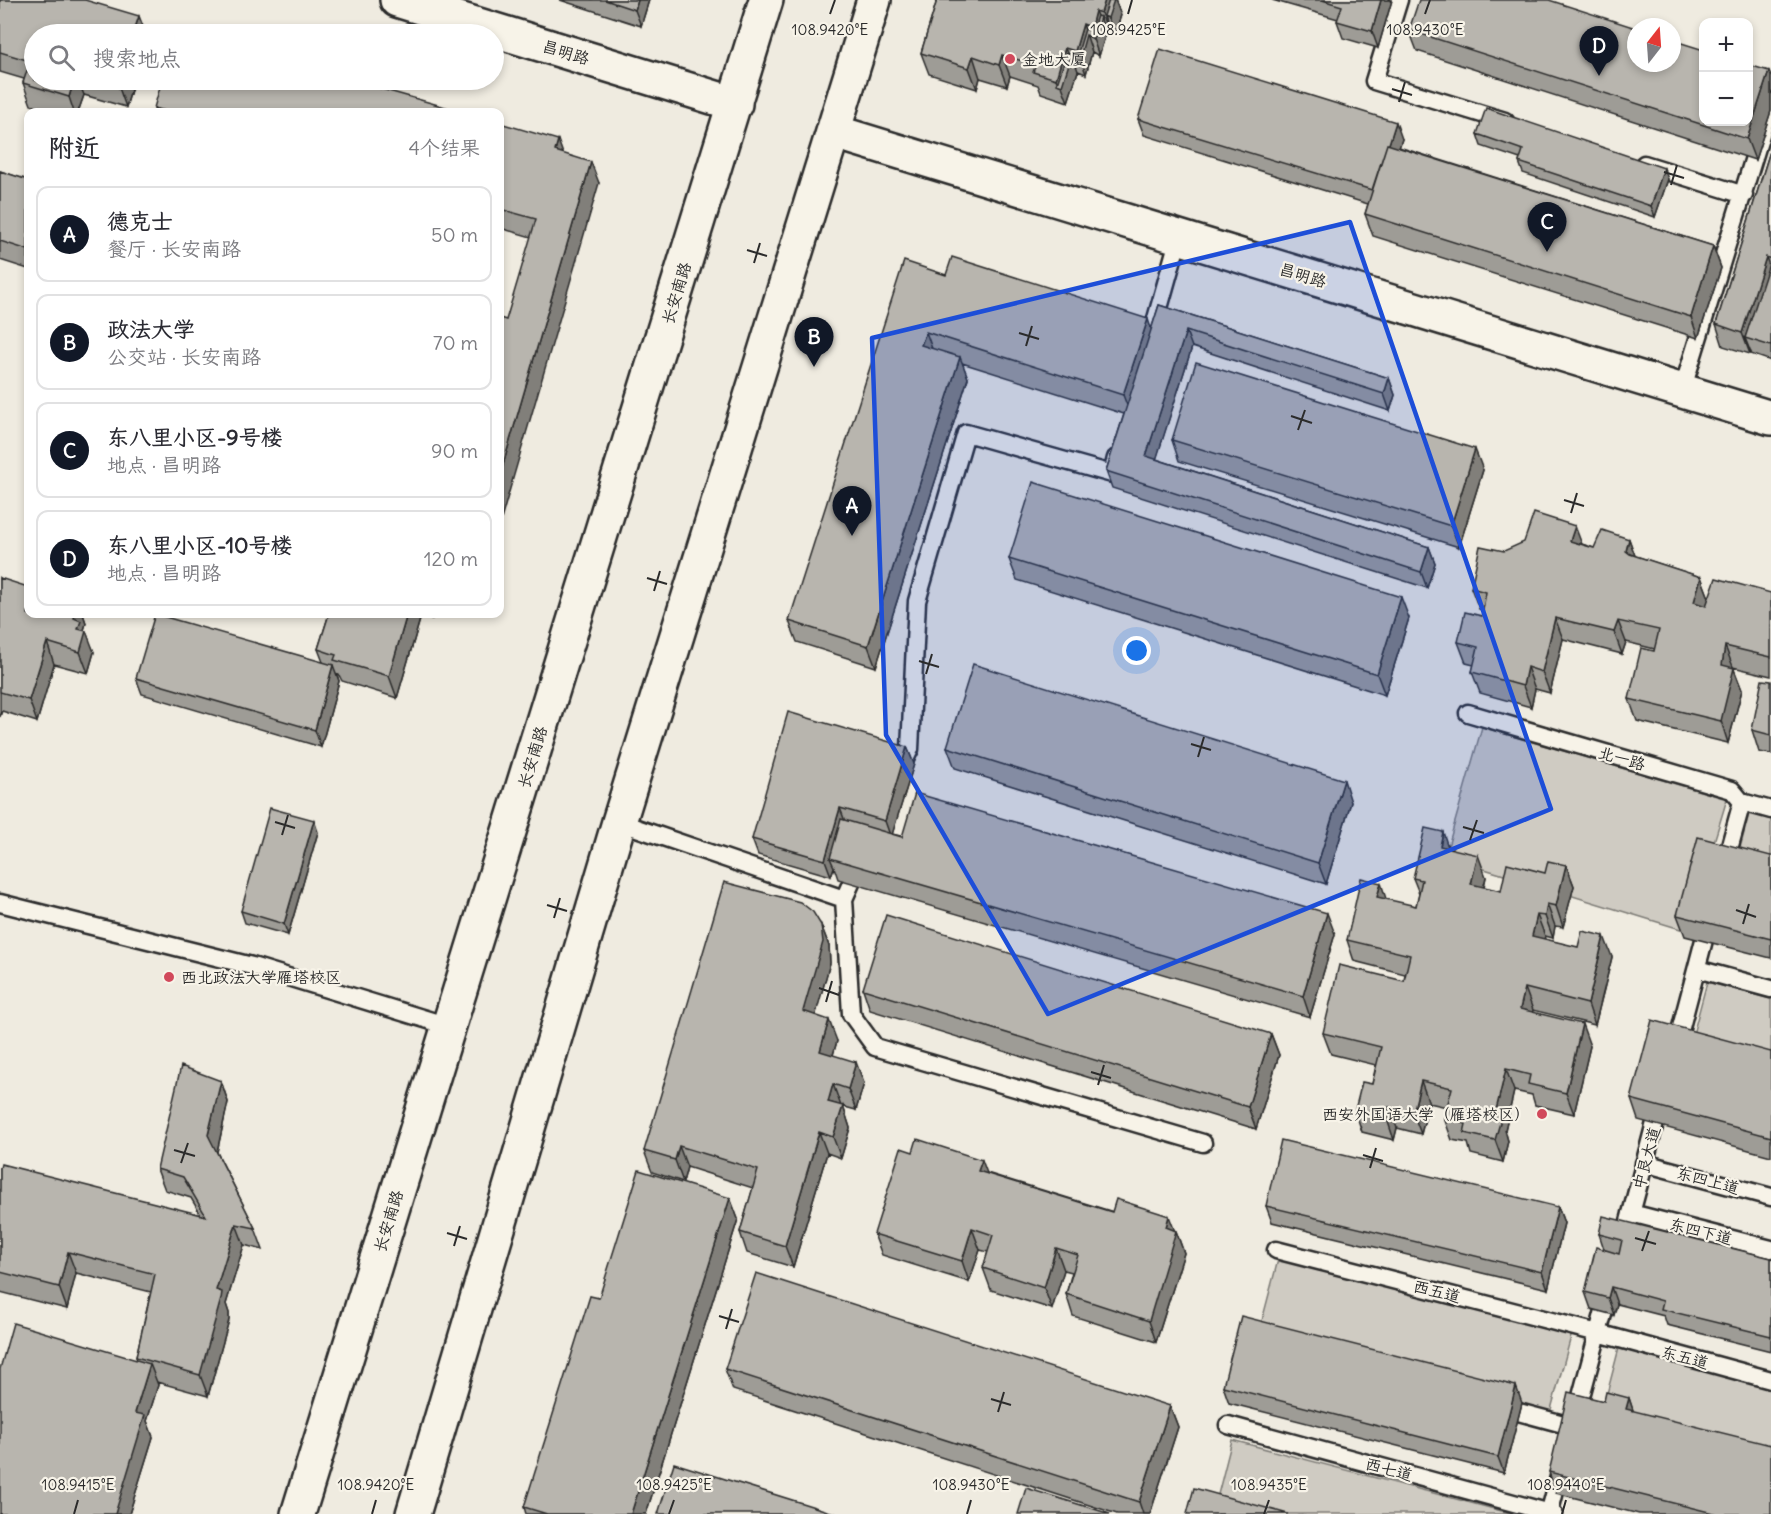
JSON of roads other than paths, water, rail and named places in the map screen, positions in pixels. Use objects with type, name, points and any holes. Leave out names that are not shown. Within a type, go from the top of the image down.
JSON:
[{"type":"main road","name":"昌明路","points":[[397,0],[475,24]]},
{"type":"main road","name":"长安南路","points":[[298,1514],[766,0]]},
{"type":"main road","points":[[413,1514],[620,822],[874,0]]},
{"type":"main road","name":"昌明路","points":[[504,33],[735,104]]},
{"type":"main road","name":"昌明路","points":[[835,132],[1771,418]]},
{"type":"lane","points":[[1399,0],[1374,81],[1520,126]]},
{"type":"lane","points":[[1682,391],[1771,102]]},
{"type":"lane","points":[[1632,160],[1744,195]]},
{"type":"lane","points":[[1150,339],[1179,237]]},
{"type":"lane","points":[[896,781],[910,749],[918,601],[966,433],[1112,474],[1121,440]]},
{"type":"lane","name":"北一路","points":[[1468,713],[1732,790],[1742,802],[1771,810]]},
{"type":"lane","points":[[1721,880],[1742,802]]},
{"type":"lane","points":[[620,822],[844,899]]},
{"type":"lane","points":[[867,846],[844,899],[851,1014],[875,1047],[1203,1143]]},
{"type":"lane","points":[[1671,1065],[1715,902]]},
{"type":"lane","points":[[0,903],[252,966],[448,1026]]},
{"type":"lane","points":[[1697,969],[1771,989]]},
{"type":"lane","name":"中艮大道","points":[[1619,1257],[1665,1087]]},
{"type":"lane","name":"东四上道","points":[[1644,1163],[1771,1197]]},
{"type":"lane","name":"东四下道","points":[[1631,1213],[1771,1249]]},
{"type":"lane","name":"西五道","points":[[1276,1250],[1598,1333]]},
{"type":"lane","points":[[1571,1431],[1613,1278]]},
{"type":"lane","name":"东五道","points":[[1598,1333],[1771,1380]]},
{"type":"lane","points":[[1481,1402],[1571,1431],[1595,1432]]},
{"type":"lane","name":"西七道","points":[[1228,1425],[1551,1514]]},
{"type":"lane","points":[[1551,1514],[1564,1458]]},
{"type":"place","name":"金地大厦","points":[[1010,59]]},
{"type":"place","name":"东八里小区-10号楼","points":[[1599,76]]},
{"type":"place","name":"东八里小区-9号楼","points":[[1547,252]]},
{"type":"place","name":"政法大学","points":[[814,367]]},
{"type":"place","name":"德克士","points":[[852,536]]},
{"type":"place","name":"西北政法大学雁塔校区","points":[[169,977]]},
{"type":"place","name":"西安外国语大学（雁塔校区）","points":[[1542,1114]]}]
